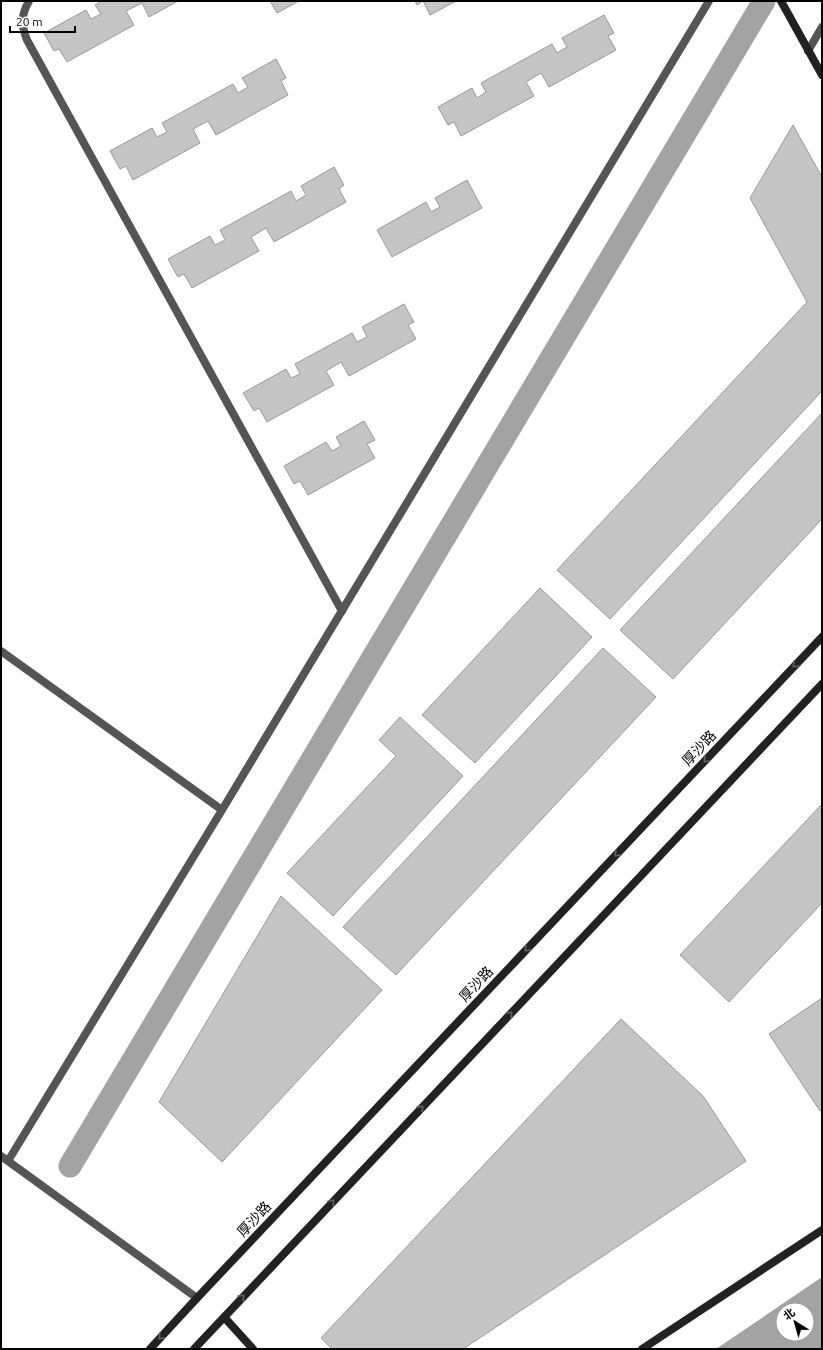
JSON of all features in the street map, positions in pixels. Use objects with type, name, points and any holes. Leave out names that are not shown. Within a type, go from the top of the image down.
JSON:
[{"type":"main road","points":[[781,1],[822,75]]},
{"type":"main road","name":"厚沙路","points":[[150,1349],[822,637]]},
{"type":"main road","points":[[195,1348],[822,684]]},
{"type":"main road","points":[[642,1349],[822,1230]]},
{"type":"main road","points":[[224,1317],[253,1349]]},
{"type":"street","points":[[29,1],[25,8],[22,28],[27,40],[342,611]]},
{"type":"street","points":[[8,1161],[222,810],[709,1]]},
{"type":"street","points":[[808,51],[822,27]]},
{"type":"street","points":[[1,651],[222,810]]},
{"type":"street","points":[[1,1156],[197,1298]]},
{"type":"shaded area","points":[[822,1277],[822,1349],[716,1349],[775,1309],[775,1342],[815,1342],[815,1302],[785,1302]]},
{"type":"building","points":[[102,1],[178,1],[149,17],[142,3],[126,11],[134,25],[67,62],[59,49],[54,51],[44,33],[86,10],[91,19],[101,14],[95,5]]},
{"type":"building","points":[[270,1],[299,1],[277,13]]},
{"type":"building","points":[[415,1],[423,1],[417,5]]},
{"type":"building","points":[[423,1],[456,1],[430,15]]},
{"type":"building","points":[[604,15],[614,33],[608,36],[616,50],[549,87],[541,73],[526,82],[534,96],[461,136],[454,122],[448,125],[438,107],[472,88],[477,98],[486,92],[481,83],[552,44],[557,53],[567,47],[562,38]]},
{"type":"building","points":[[276,59],[286,78],[281,81],[288,95],[216,135],[208,121],[193,129],[200,143],[133,180],[126,166],[120,169],[110,151],[152,128],[157,137],[167,132],[162,123],[233,84],[238,93],[248,87],[242,78]]},
{"type":"building","points":[[793,125],[822,177],[822,391],[610,619],[557,570],[807,302],[750,198]]},
{"type":"building","points":[[334,167],[344,185],[339,189],[346,202],[274,242],[266,228],[251,237],[259,251],[192,288],[184,274],[178,277],[168,259],[210,236],[215,245],[225,240],[220,230],[291,191],[296,201],[306,195],[301,186]]},
{"type":"building","points":[[467,180],[482,208],[392,257],[377,230],[426,202],[431,212],[440,207],[435,198]]},
{"type":"building","points":[[404,304],[414,322],[408,325],[416,339],[349,376],[341,362],[326,371],[334,385],[267,422],[259,408],[254,411],[243,393],[286,369],[291,378],[300,374],[295,364],[352,333],[357,342],[367,337],[362,327]]},
{"type":"building","points":[[822,413],[822,519],[673,679],[620,630]]},
{"type":"building","points":[[364,421],[375,440],[367,444],[375,458],[308,495],[300,481],[294,484],[284,466],[326,442],[332,451],[341,446],[336,437]]},
{"type":"building","points":[[540,588],[592,637],[475,763],[422,715]]},
{"type":"building","points":[[603,648],[656,697],[396,975],[343,927]]},
{"type":"building","points":[[400,717],[463,776],[333,916],[287,873],[396,756],[379,740]]},
{"type":"building","points":[[822,804],[822,903],[729,1002],[680,955]]},
{"type":"building","points":[[281,896],[382,990],[222,1162],[159,1102]]},
{"type":"building","points":[[822,998],[822,1110],[820,1111],[769,1034]]},
{"type":"building","points":[[621,1019],[703,1096],[746,1161],[463,1349],[332,1349],[321,1338]]},
{"type":"waterway","points":[[70,1166],[764,1]]}]
